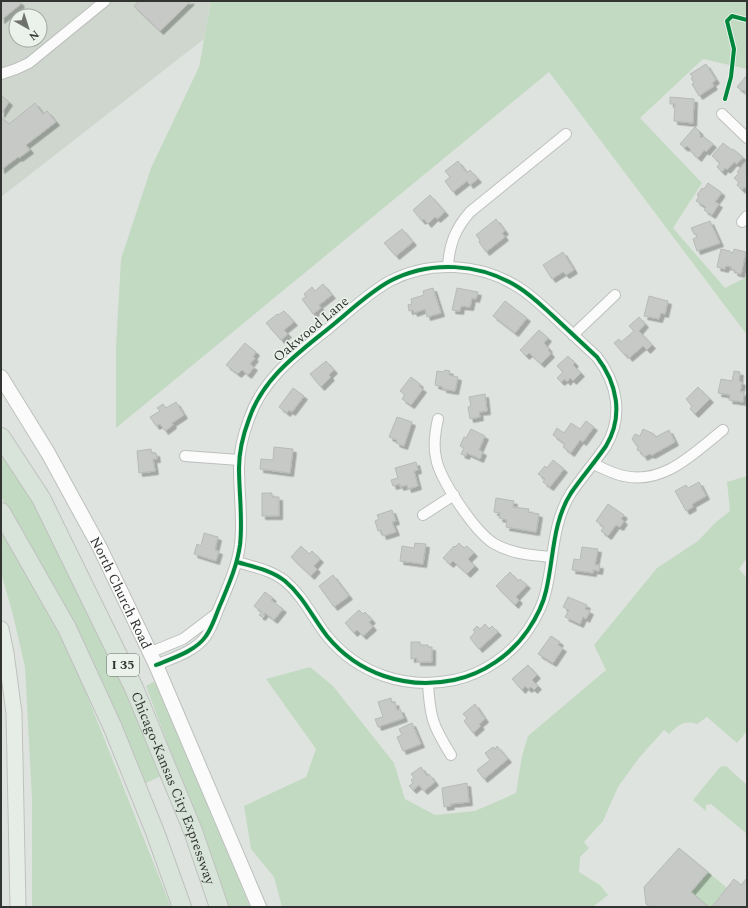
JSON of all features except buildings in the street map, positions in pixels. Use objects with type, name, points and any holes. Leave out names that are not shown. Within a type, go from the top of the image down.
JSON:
[{"type":"highway","name":"Chicago-Kansas City Expressway","points":[[1,437],[41,498],[134,688],[193,831],[219,907]]},
{"type":"highway","name":"I 35","points":[[1,512],[67,628],[109,720],[155,832],[182,907]]},
{"type":"main road","name":"North Church Road","points":[[1,377],[48,453],[100,548],[153,658],[259,907]]},
{"type":"main road","points":[[1,629],[6,653],[14,713],[18,907]]},
{"type":"street","points":[[1,74],[29,63],[105,1]]},
{"type":"street","points":[[722,114],[747,138]]},
{"type":"street","points":[[448,267],[450,245],[455,232],[470,212],[566,134]]},
{"type":"street","name":"Oakwood Lane","points":[[153,658],[180,655],[206,638],[231,581],[237,562],[240,544],[241,526],[239,460],[244,431],[256,402],[264,389],[285,364],[375,291],[390,281],[417,271],[448,267],[475,270],[503,279],[531,296],[597,357],[604,366],[612,382],[616,398],[616,411],[612,434],[593,464],[572,491],[561,512],[557,526],[546,593],[542,606],[532,624],[518,642],[495,662],[472,674],[458,679],[428,684],[400,681],[385,677],[370,671],[347,656],[336,645],[297,593],[285,581],[263,569],[237,562]]},
{"type":"street","points":[[573,335],[615,295]]},
{"type":"street","points":[[438,419],[434,445],[435,457],[439,470],[444,481],[476,528],[494,543],[516,552],[552,558]]},
{"type":"street","points":[[593,464],[624,476],[646,477],[660,474],[680,464],[723,430]]},
{"type":"street","points":[[185,456],[239,460]]},
{"type":"street","points":[[423,515],[454,495]]},
{"type":"street","name":"Oakwood Lane","points":[[153,658],[183,639],[216,614]]},
{"type":"street","points":[[428,684],[429,707],[436,730],[452,755]]},
{"type":"shaded area","points":[[1,1],[211,1],[204,39],[1,197]]},
{"type":"green space","points":[[211,1],[747,1],[747,69],[703,59],[640,118],[702,183],[673,228],[725,288],[747,277],[747,335],[549,72],[116,428],[116,347],[121,259],[151,168],[199,67]]},
{"type":"green space","points":[[1,446],[54,541],[106,645],[163,775],[144,784],[14,519],[1,497]]},
{"type":"green space","points":[[747,476],[747,558],[739,569],[747,578],[747,731],[737,743],[707,717],[697,724],[682,724],[669,734],[664,730],[639,758],[618,787],[603,821],[584,842],[589,848],[580,857],[579,872],[600,885],[608,895],[593,907],[282,907],[274,877],[251,849],[244,806],[306,777],[316,749],[266,679],[310,667],[333,686],[394,763],[405,799],[435,815],[475,811],[516,793],[522,756],[528,736],[606,670],[594,645],[657,568],[698,541],[716,522],[730,511],[727,482]]},
{"type":"green space","points":[[1,528],[73,660],[171,907],[32,907],[32,799],[25,667],[13,615],[1,573]]},
{"type":"green space","points":[[157,680],[250,907],[229,907],[146,686]]},
{"type":"green space","points":[[726,766],[747,785],[747,834],[711,804],[706,805],[706,811],[693,800],[720,767]]},
{"type":"green space","points":[[708,872],[727,888],[712,907],[709,907],[691,892]]},
{"type":"cycle path","points":[[725,99],[731,77],[734,49],[727,21],[732,16],[747,20]]},
{"type":"cycle path","points":[[156,665],[184,654],[202,641],[211,628],[230,582],[237,560],[241,535],[239,462],[243,437],[255,404],[272,379],[293,357],[374,291],[405,274],[438,267],[455,267],[488,273],[518,287],[536,300],[597,357],[604,367],[616,400],[615,423],[612,435],[606,446],[571,493],[565,504],[560,516],[554,541],[549,579],[545,596],[536,616],[521,639],[513,648],[486,668],[465,677],[436,683],[418,683],[384,676],[368,669],[339,649],[327,636],[297,593],[280,577],[268,571],[237,562]]}]
